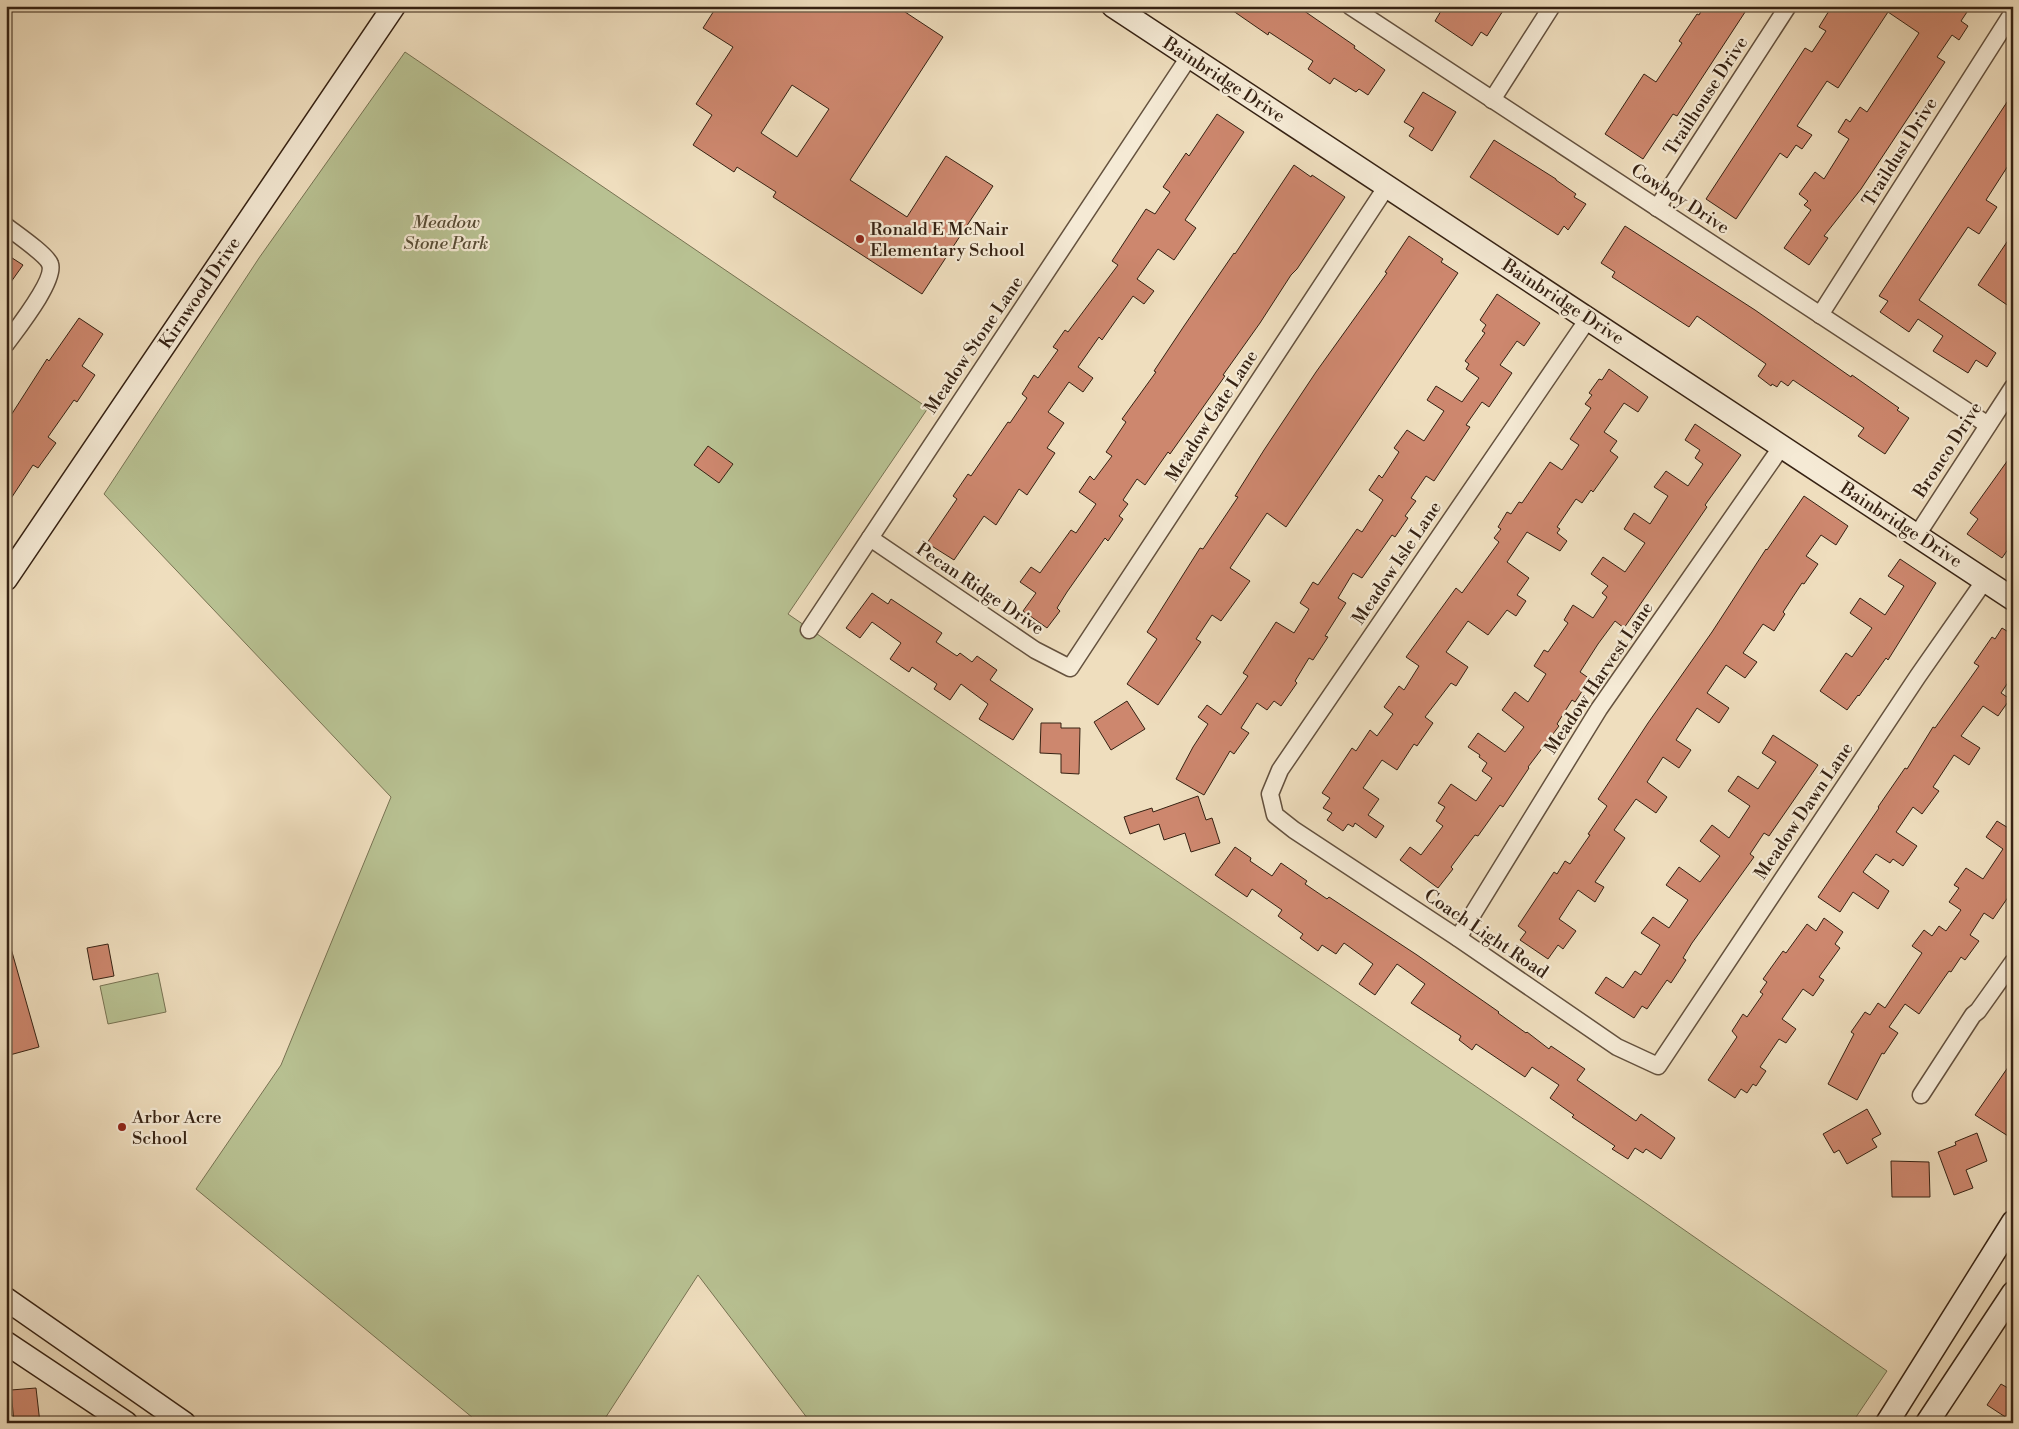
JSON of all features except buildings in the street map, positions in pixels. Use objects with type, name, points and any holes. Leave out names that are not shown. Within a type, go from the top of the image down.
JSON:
[{"type":"street","name":"Kirnwood Drive","points":[[6,579],[394,6]]},
{"type":"street","name":"Bainbridge Drive","points":[[1113,6],[2013,599]]},
{"type":"street","name":"Cowboy Drive","points":[[1350,6],[1988,425]]},
{"type":"street","points":[[1492,100],[1552,6]]},
{"type":"street","name":"Trailhouse Drive","points":[[1657,208],[1788,6]]},
{"type":"street","name":"Traildust Drive","points":[[1820,315],[2013,12]]},
{"type":"street","name":"Meadow Stone Lane","points":[[809,630],[1189,57]]},
{"type":"street","name":"Meadow Gate Lane","points":[[1070,668],[1387,186]]},
{"type":"street","points":[[6,226],[46,257],[50,264],[51,274],[6,344]]},
{"type":"street","name":"Meadow Isle Lane","points":[[1294,830],[1275,815],[1270,794],[1280,770],[1588,319]]},
{"type":"street","name":"Bronco Drive","points":[[1917,535],[2013,387]]},
{"type":"street","name":"Meadow Harvest Lane","points":[[1458,938],[1599,709],[1782,446]]},
{"type":"street","name":"Pecan Ridge Drive","points":[[870,538],[1035,650],[1070,668]]},
{"type":"street","name":"Meadow Dawn Lane","points":[[1658,1066],[1918,676],[1985,580]]},
{"type":"street","name":"Coach Light Road","points":[[1294,830],[1458,938],[1617,1047],[1658,1066]]},
{"type":"street","points":[[1920,1095],[1973,1015],[1978,1011],[2013,962]]},
{"type":"street","points":[[1887,1423],[2013,1222]]},
{"type":"street","points":[[1928,1423],[2013,1293]]},
{"type":"street","points":[[6,1299],[184,1423]]},
{"type":"street","points":[[6,1342],[126,1423]]},
{"type":"green space","name":"Meadow Stone Park","points":[[405,52],[928,408],[788,614],[1887,1371],[1852,1423],[811,1423],[698,1275],[602,1423],[479,1423],[196,1189],[281,1065],[391,797],[104,494],[259,258]]},
{"type":"green space","points":[[158,973],[166,1012],[108,1024],[100,986]]},
{"type":"place","name":"Ronald E McNair Elementary School","points":[[860,239]]},
{"type":"place","name":"Arbor Acre School","points":[[122,1127]]}]
